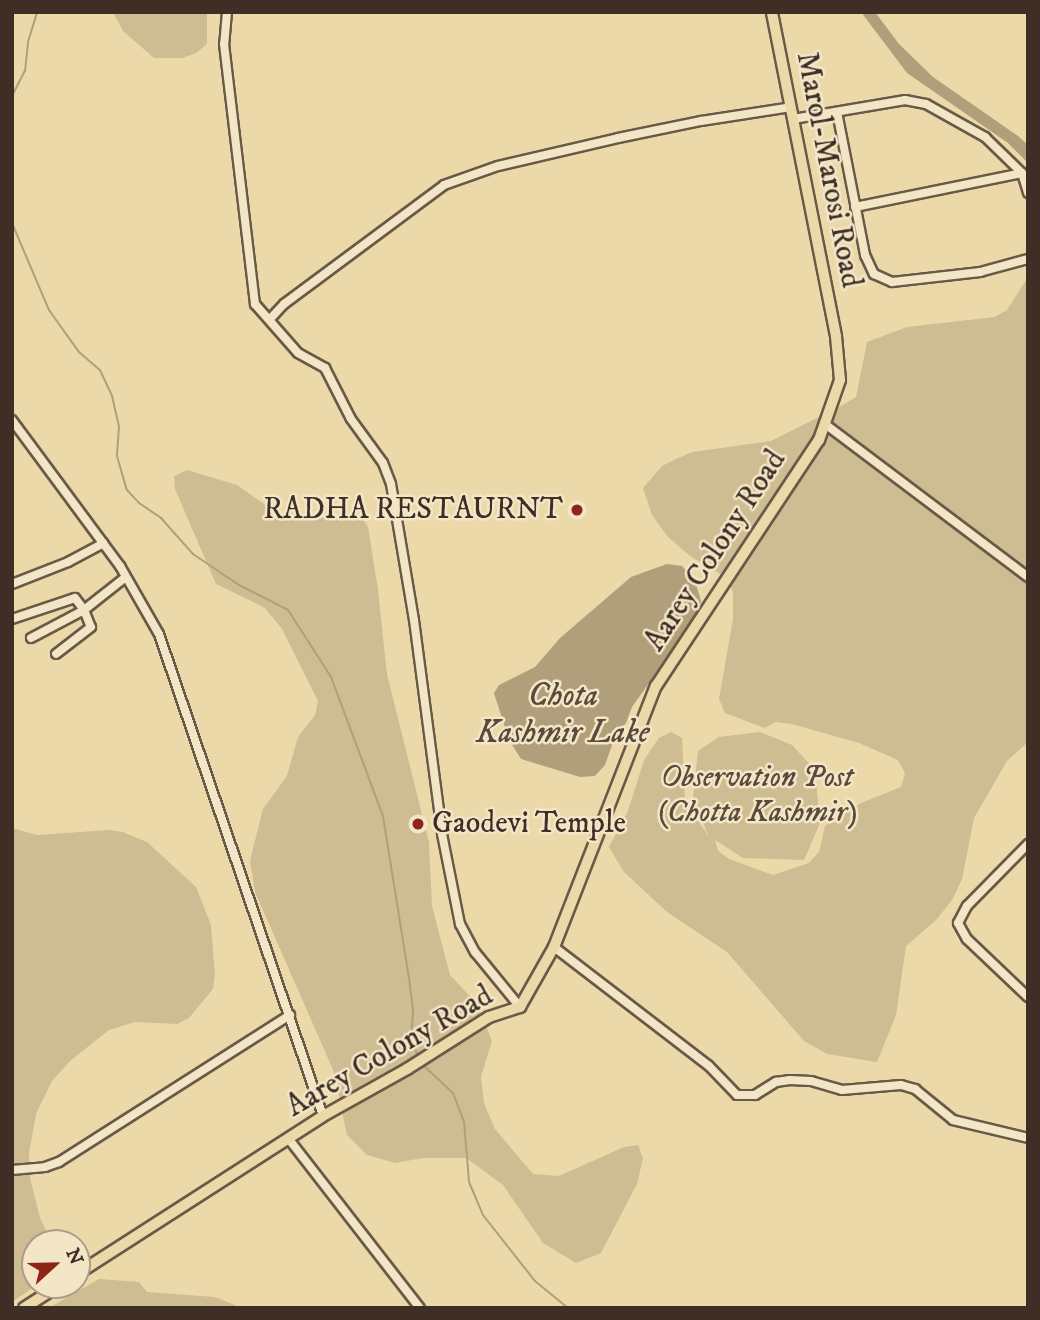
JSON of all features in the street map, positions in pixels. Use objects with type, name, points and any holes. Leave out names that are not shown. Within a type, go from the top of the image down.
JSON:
[{"type":"main road","name":"Marol-Marosi Road","points":[[772,12],[836,336]]},
{"type":"main road","name":"Aarey Colony Road","points":[[91,1265],[323,1116],[407,1069],[489,1017],[520,1007],[554,947],[656,687],[819,440],[840,380],[836,336]]},
{"type":"street","points":[[227,12],[224,44],[255,304],[298,353],[325,368],[351,419],[383,463],[391,484],[414,620],[442,834],[460,925],[475,952],[520,1007]]},
{"type":"street","points":[[793,119],[905,100],[926,104],[985,137],[1021,173],[1028,193]]},
{"type":"street","points":[[270,319],[284,304],[416,203],[453,181],[498,166],[618,138],[791,107]]},
{"type":"street","points":[[837,112],[869,267],[882,280],[892,282],[980,272],[1028,259]]},
{"type":"street","points":[[855,206],[1021,173]]},
{"type":"street","points":[[12,420],[127,577],[159,634],[323,1116]]},
{"type":"street","points":[[825,424],[1028,576]]},
{"type":"street","points":[[12,584],[68,562],[103,543]]},
{"type":"street","points":[[31,638],[84,610],[127,577]]},
{"type":"street","points":[[12,619],[75,598],[91,627],[56,653]]},
{"type":"street","points":[[1028,844],[967,906],[958,923],[967,939],[1028,997]]},
{"type":"street","points":[[554,947],[709,1066],[737,1095],[755,1095],[776,1082],[790,1080],[811,1081],[842,1090],[901,1085],[926,1097],[953,1120],[1028,1138]]},
{"type":"street","points":[[12,1170],[44,1167],[59,1162],[290,1015]]},
{"type":"street","points":[[288,1138],[420,1308]]},
{"type":"green space","points":[[113,12],[207,12],[207,44],[196,53],[182,58],[154,58],[123,31]]},
{"type":"green space","name":"Observation Post (Chotta Kashmir)","points":[[1028,277],[1028,742],[1007,761],[974,818],[962,879],[952,900],[936,920],[906,946],[896,1015],[877,1062],[827,1054],[804,1041],[727,952],[667,912],[624,872],[609,847],[628,811],[644,760],[659,738],[671,732],[682,738],[685,801],[709,837],[693,798],[698,751],[719,737],[760,732],[792,745],[815,770],[820,823],[804,860],[743,858],[715,840],[718,851],[729,859],[773,875],[809,863],[819,852],[825,826],[861,803],[901,787],[905,773],[898,760],[859,743],[792,724],[776,722],[765,728],[725,713],[719,699],[733,619],[733,592],[727,578],[690,556],[668,537],[652,515],[643,488],[662,466],[692,452],[771,441],[843,405],[856,397],[867,342],[907,327],[995,317],[1007,310]]},
{"type":"green space","points":[[187,470],[237,485],[271,509],[294,520],[360,515],[368,527],[387,674],[429,842],[432,906],[450,975],[478,1005],[492,1041],[481,1077],[484,1103],[495,1129],[533,1174],[559,1176],[624,1147],[638,1145],[643,1158],[637,1184],[601,1253],[576,1263],[543,1243],[503,1185],[466,1158],[423,1158],[395,1163],[367,1155],[347,1135],[334,1072],[255,892],[250,861],[263,809],[287,776],[298,737],[315,715],[318,701],[282,629],[265,608],[216,584],[175,489],[174,476]]},
{"type":"green space","points":[[12,828],[37,835],[109,830],[123,832],[147,842],[196,887],[211,925],[215,975],[213,989],[189,1018],[177,1024],[135,1022],[109,1030],[70,1061],[52,1081],[36,1114],[29,1153],[30,1178],[45,1229],[21,1229],[21,1296],[12,1302]]},
{"type":"green space","points":[[99,1279],[139,1282],[147,1292],[215,1297],[242,1308],[49,1308],[65,1299],[91,1299],[91,1284]]},
{"type":"water","points":[[861,12],[875,12],[899,44],[933,77],[1028,145],[1028,163],[1008,143],[907,73]]},
{"type":"water","name":"Chota Kashmir Lake","points":[[667,564],[682,566],[695,581],[701,601],[698,614],[632,707],[626,723],[616,734],[605,765],[595,776],[580,777],[521,759],[509,740],[494,693],[499,685],[535,667],[560,638],[631,577]]},
{"type":"waterway","points":[[12,96],[25,71],[28,42],[37,12]]},
{"type":"waterway","points":[[12,223],[49,310],[79,352],[100,370],[112,396],[119,426],[117,456],[127,490],[139,503],[161,518],[193,554],[239,585],[288,610],[331,677],[383,816],[409,978],[413,1012],[411,1039],[418,1056]]},
{"type":"waterway","points":[[422,1064],[453,1093],[464,1122],[469,1182],[483,1215],[535,1281],[568,1308]]},
{"type":"place","name":"RADHA RESTAURNT","points":[[577,510]]},
{"type":"place","name":"Gaodevi Temple","points":[[418,824]]}]
